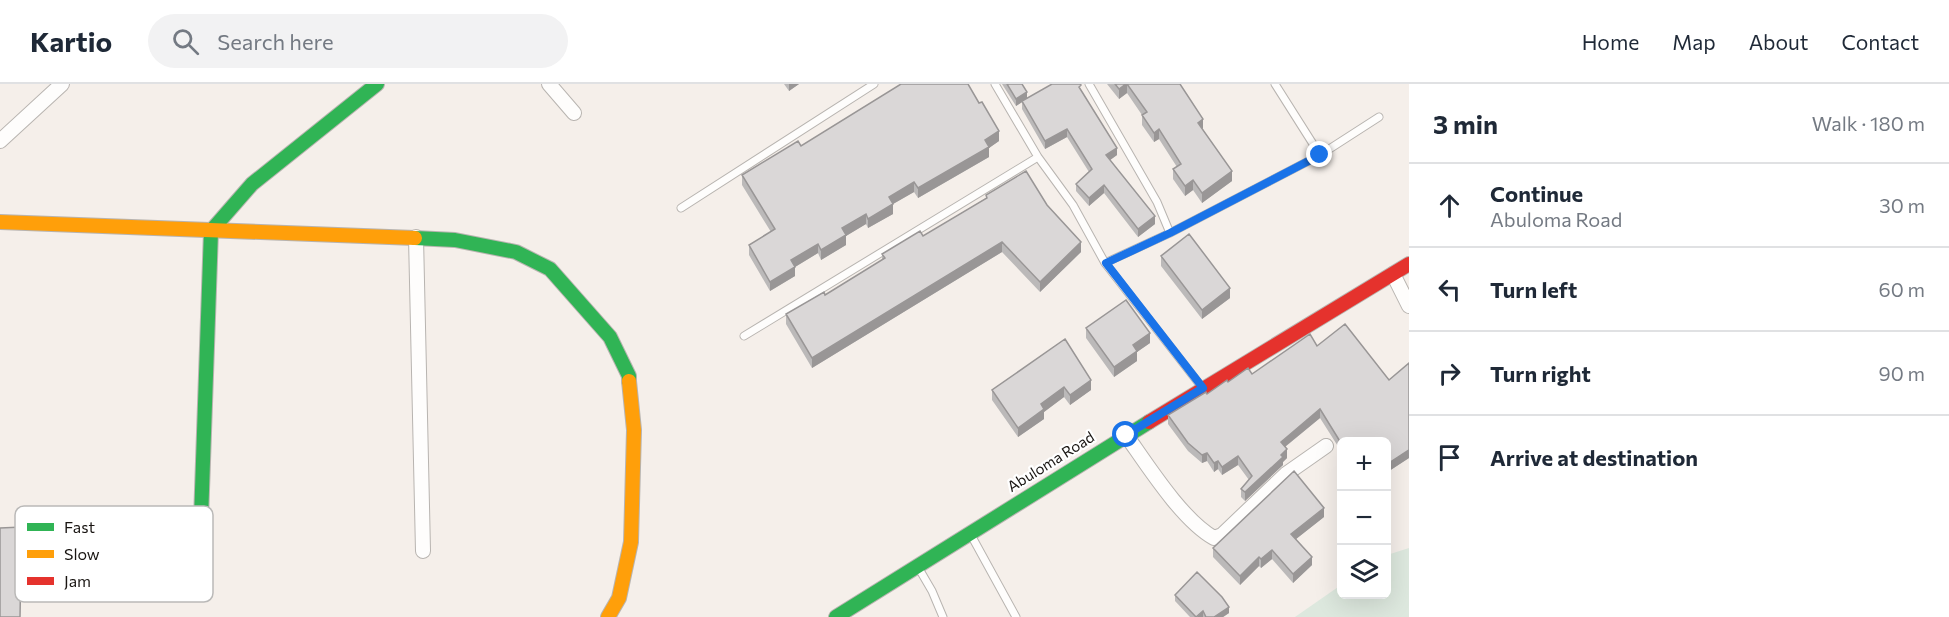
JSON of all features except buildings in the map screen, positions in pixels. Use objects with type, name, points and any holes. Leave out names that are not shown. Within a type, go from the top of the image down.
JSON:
[{"type":"street","points":[[0,141],[62,84]]},
{"type":"street","points":[[202,506],[211,231],[252,184],[377,84]]},
{"type":"street","points":[[549,84],[574,113]]},
{"type":"street","points":[[0,222],[455,240],[516,252],[550,269],[610,337],[629,376],[634,430],[631,542],[619,598],[608,617]]},
{"type":"street","points":[[416,237],[423,551]]},
{"type":"street","name":"Abuloma Road","points":[[836,617],[1126,435],[1409,264]]},
{"type":"street","points":[[1393,274],[1409,306]]},
{"type":"street","points":[[1126,435],[1155,477],[1201,531],[1214,538],[1221,535],[1286,474],[1326,446]]},
{"type":"lane","points":[[681,208],[874,84]]},
{"type":"lane","points":[[995,84],[1038,157],[1073,205],[1106,263],[1203,388]]},
{"type":"lane","points":[[1089,84],[1157,202],[1170,233]]},
{"type":"lane","points":[[1275,84],[1320,155]]},
{"type":"lane","points":[[1106,263],[1170,233],[1320,155],[1379,117]]},
{"type":"lane","points":[[744,336],[1038,157]]},
{"type":"lane","points":[[970,532],[1016,617]]},
{"type":"lane","points":[[917,565],[944,617]]},
{"type":"shaded area","points":[[1409,548],[1409,617],[1295,617],[1337,588],[1337,599],[1391,599],[1391,554]]},
{"type":"traffic: fast","points":[[201,506],[211,231],[252,184],[377,84]]},
{"type":"traffic: fast","points":[[415,238],[455,240],[516,252],[550,269],[610,337],[629,376],[629,381]]},
{"type":"traffic: fast","points":[[836,617],[1149,422]]},
{"type":"traffic: slow","points":[[0,222],[415,238]]},
{"type":"traffic: slow","points":[[608,617],[619,598],[631,542],[634,430],[629,381]]},
{"type":"traffic: jam","points":[[1149,422],[1409,264]]},
{"type":"route","points":[[1126,435],[1203,388],[1106,263],[1170,233],[1320,155]]}]
